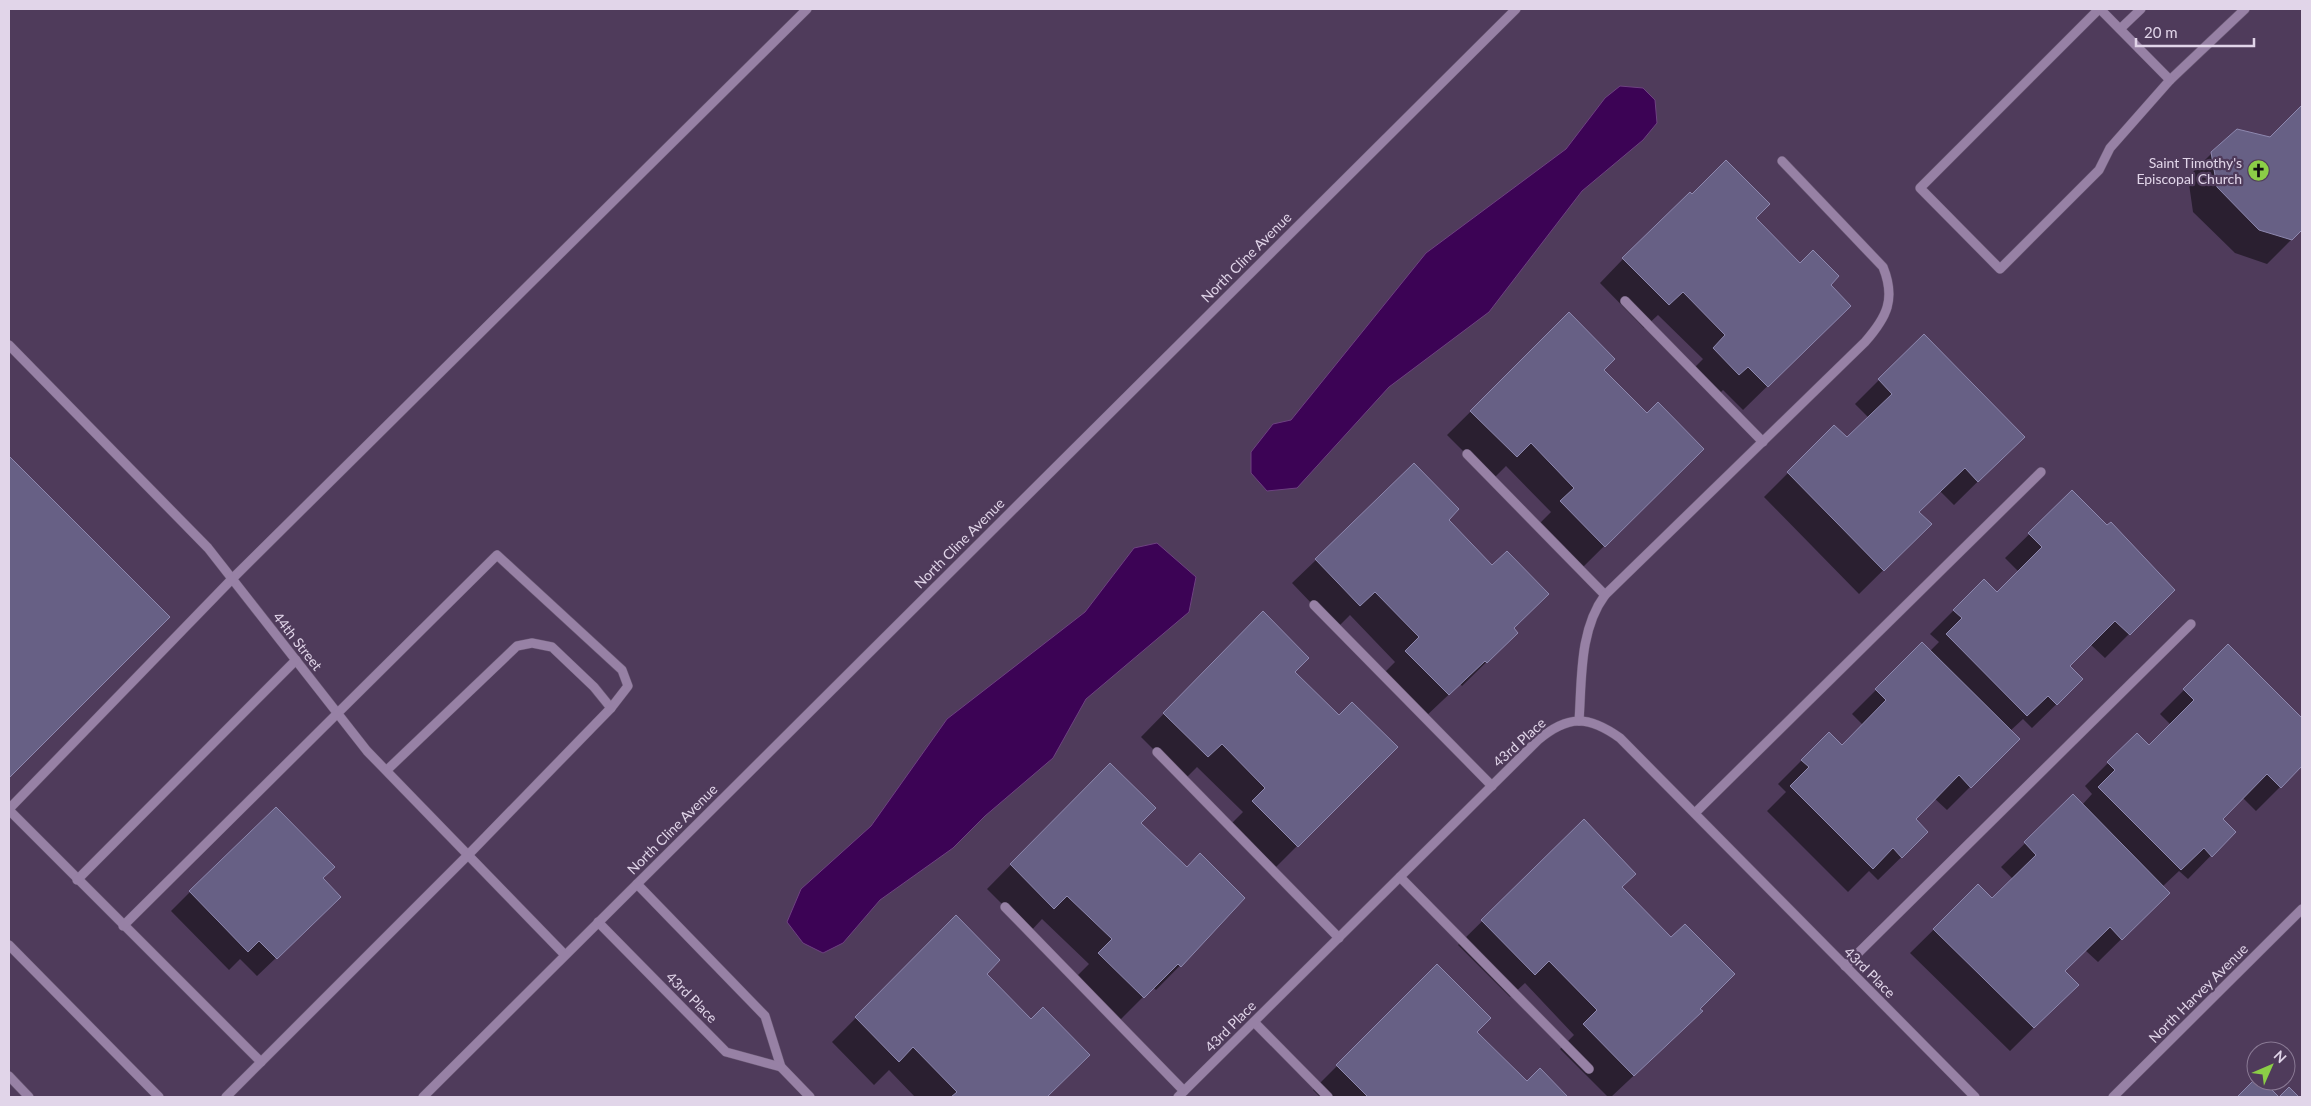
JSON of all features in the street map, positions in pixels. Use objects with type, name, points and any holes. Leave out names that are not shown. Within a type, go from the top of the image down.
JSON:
[{"type":"street","points":[[261,1062],[77,880],[9,809],[232,579],[807,9]]},
{"type":"street","name":"North Cline Avenue","points":[[423,1097],[1516,9]]},
{"type":"street","points":[[2170,80],[2100,9],[1920,188],[2000,269],[2099,170],[2110,148],[2170,80],[2245,9]]},
{"type":"street","points":[[2120,29],[2140,9]]},
{"type":"street","points":[[1579,721],[1585,648],[1589,625],[1595,609],[1605,595],[1865,342],[1879,327],[1890,297],[1889,282],[1883,267],[1782,161]]},
{"type":"street","points":[[1625,301],[1763,442]]},
{"type":"street","name":"44th Street","points":[[9,345],[208,548],[367,751],[565,955]]},
{"type":"street","points":[[1467,454],[1605,595]]},
{"type":"street","points":[[1695,813],[2041,472]]},
{"type":"street","points":[[123,926],[337,712],[498,556],[622,670],[628,686],[611,708],[468,855],[226,1097]]},
{"type":"street","points":[[1314,605],[1492,786]]},
{"type":"street","points":[[1845,966],[2191,624]]},
{"type":"street","points":[[387,770],[517,646],[532,643],[552,647],[594,687],[611,708]]},
{"type":"street","points":[[77,880],[296,660]]},
{"type":"street","name":"43rd Place","points":[[1181,1094],[1552,728],[1568,721],[1579,721],[1601,725],[1620,738],[1975,1097]]},
{"type":"street","points":[[1157,752],[1339,938]]},
{"type":"street","points":[[1400,877],[1589,1069]]},
{"type":"street","points":[[637,884],[765,1016],[781,1067],[810,1097]]},
{"type":"street","points":[[1005,907],[1181,1094]]},
{"type":"street","name":"North Harvey Avenue","points":[[2113,1097],[2302,909]]},
{"type":"street","name":"43rd Place","points":[[598,922],[726,1052],[781,1067]]},
{"type":"street","points":[[9,945],[159,1097]]},
{"type":"street","points":[[1254,1022],[1328,1097]]},
{"type":"street","points":[[9,1076],[30,1097]]},
{"type":"shaded area","points":[[1620,86],[1643,88],[1655,100],[1657,123],[1643,140],[1582,191],[1489,312],[1389,387],[1297,488],[1267,491],[1251,473],[1251,452],[1273,424],[1291,420],[1426,253],[1566,149],[1605,98]]},
{"type":"shaded area","points":[[1157,543],[1196,577],[1189,612],[1086,699],[1053,758],[985,816],[953,848],[880,900],[843,943],[823,953],[803,943],[787,922],[801,889],[871,826],[947,719],[1085,612],[1134,548]]},
{"type":"building","name":"Saint Timothy's Episcopal Church","points":[[2302,105],[2302,230],[2292,240],[2259,230],[2217,187],[2211,152],[2237,129],[2270,137]]},
{"type":"building","points":[[1726,160],[1770,204],[1756,218],[1800,263],[1813,250],[1839,276],[1831,285],[1851,306],[1768,387],[1748,367],[1739,375],[1713,348],[1725,335],[1683,292],[1669,305],[1622,258]]},
{"type":"building","points":[[1569,312],[1615,359],[1604,370],[1647,413],[1658,402],[1704,449],[1605,547],[1560,501],[1574,488],[1531,443],[1517,457],[1470,411]]},
{"type":"building","points":[[1924,334],[2025,437],[1978,482],[1965,468],[1919,512],[1932,524],[1884,571],[1787,472],[1834,425],[1847,437],[1892,394],[1878,379]]},
{"type":"building","points":[[9,456],[170,617],[9,778]]},
{"type":"building","points":[[1414,463],[1459,509],[1449,520],[1492,565],[1507,551],[1549,594],[1514,628],[1518,633],[1487,663],[1485,661],[1449,695],[1405,651],[1419,637],[1375,592],[1360,606],[1315,559]]},
{"type":"building","points":[[2072,490],[2107,525],[2111,522],[2175,590],[2130,635],[2115,621],[2070,666],[2083,679],[2057,705],[2048,696],[2027,716],[1946,634],[1962,618],[1953,610],[1984,579],[1997,592],[2042,547],[2028,533]]},
{"type":"building","points":[[1263,611],[1309,658],[1295,672],[1339,715],[1352,702],[1398,747],[1298,847],[1252,801],[1265,788],[1222,744],[1208,757],[1163,713]]},
{"type":"building","points":[[1922,642],[2020,739],[1971,788],[1959,775],[1916,819],[1928,832],[1902,858],[1893,848],[1873,869],[1790,786],[1809,767],[1801,760],[1829,732],[1842,745],[1886,700],[1875,689]]},
{"type":"building","points":[[2228,644],[2302,718],[2302,766],[2281,788],[2267,774],[2223,819],[2236,832],[2212,857],[2204,848],[2181,870],[2098,787],[2115,770],[2107,762],[2137,733],[2149,745],[2194,700],[2183,689]]},
{"type":"building","points":[[1110,763],[1156,808],[1141,823],[1187,867],[1200,853],[1245,898],[1181,967],[1178,964],[1144,998],[1098,953],[1112,939],[1067,896],[1054,909],[1010,864]]},
{"type":"building","points":[[2073,794],[2170,893],[2122,940],[2110,927],[2065,971],[2079,985],[2034,1028],[1933,929],[1978,884],[1992,898],[2036,855],[2024,842]]},
{"type":"building","points":[[276,807],[335,867],[323,878],[341,897],[277,959],[259,941],[248,952],[189,891]]},
{"type":"building","points":[[1584,819],[1636,874],[1622,887],[1671,937],[1685,924],[1735,974],[1700,1009],[1703,1011],[1634,1076],[1583,1024],[1597,1010],[1549,961],[1535,975],[1481,920]]},
{"type":"building","points":[[956,915],[1000,960],[987,974],[1031,1019],[1043,1007],[1090,1055],[1047,1097],[951,1097],[957,1092],[913,1047],[899,1062],[855,1017]]},
{"type":"building","points":[[1437,964],[1491,1018],[1477,1032],[1527,1081],[1540,1068],[1568,1097],[1368,1097],[1336,1065]]},
{"type":"building","points":[[2246,1088],[2246,1091],[2273,1091],[2279,1097],[2237,1097]]},
{"type":"building","points":[[2285,1091],[2293,1091],[2299,1097],[2279,1097]]},
{"type":"place","name":"Saint Timothy's Episcopal Church","points":[[2258,170]]}]
